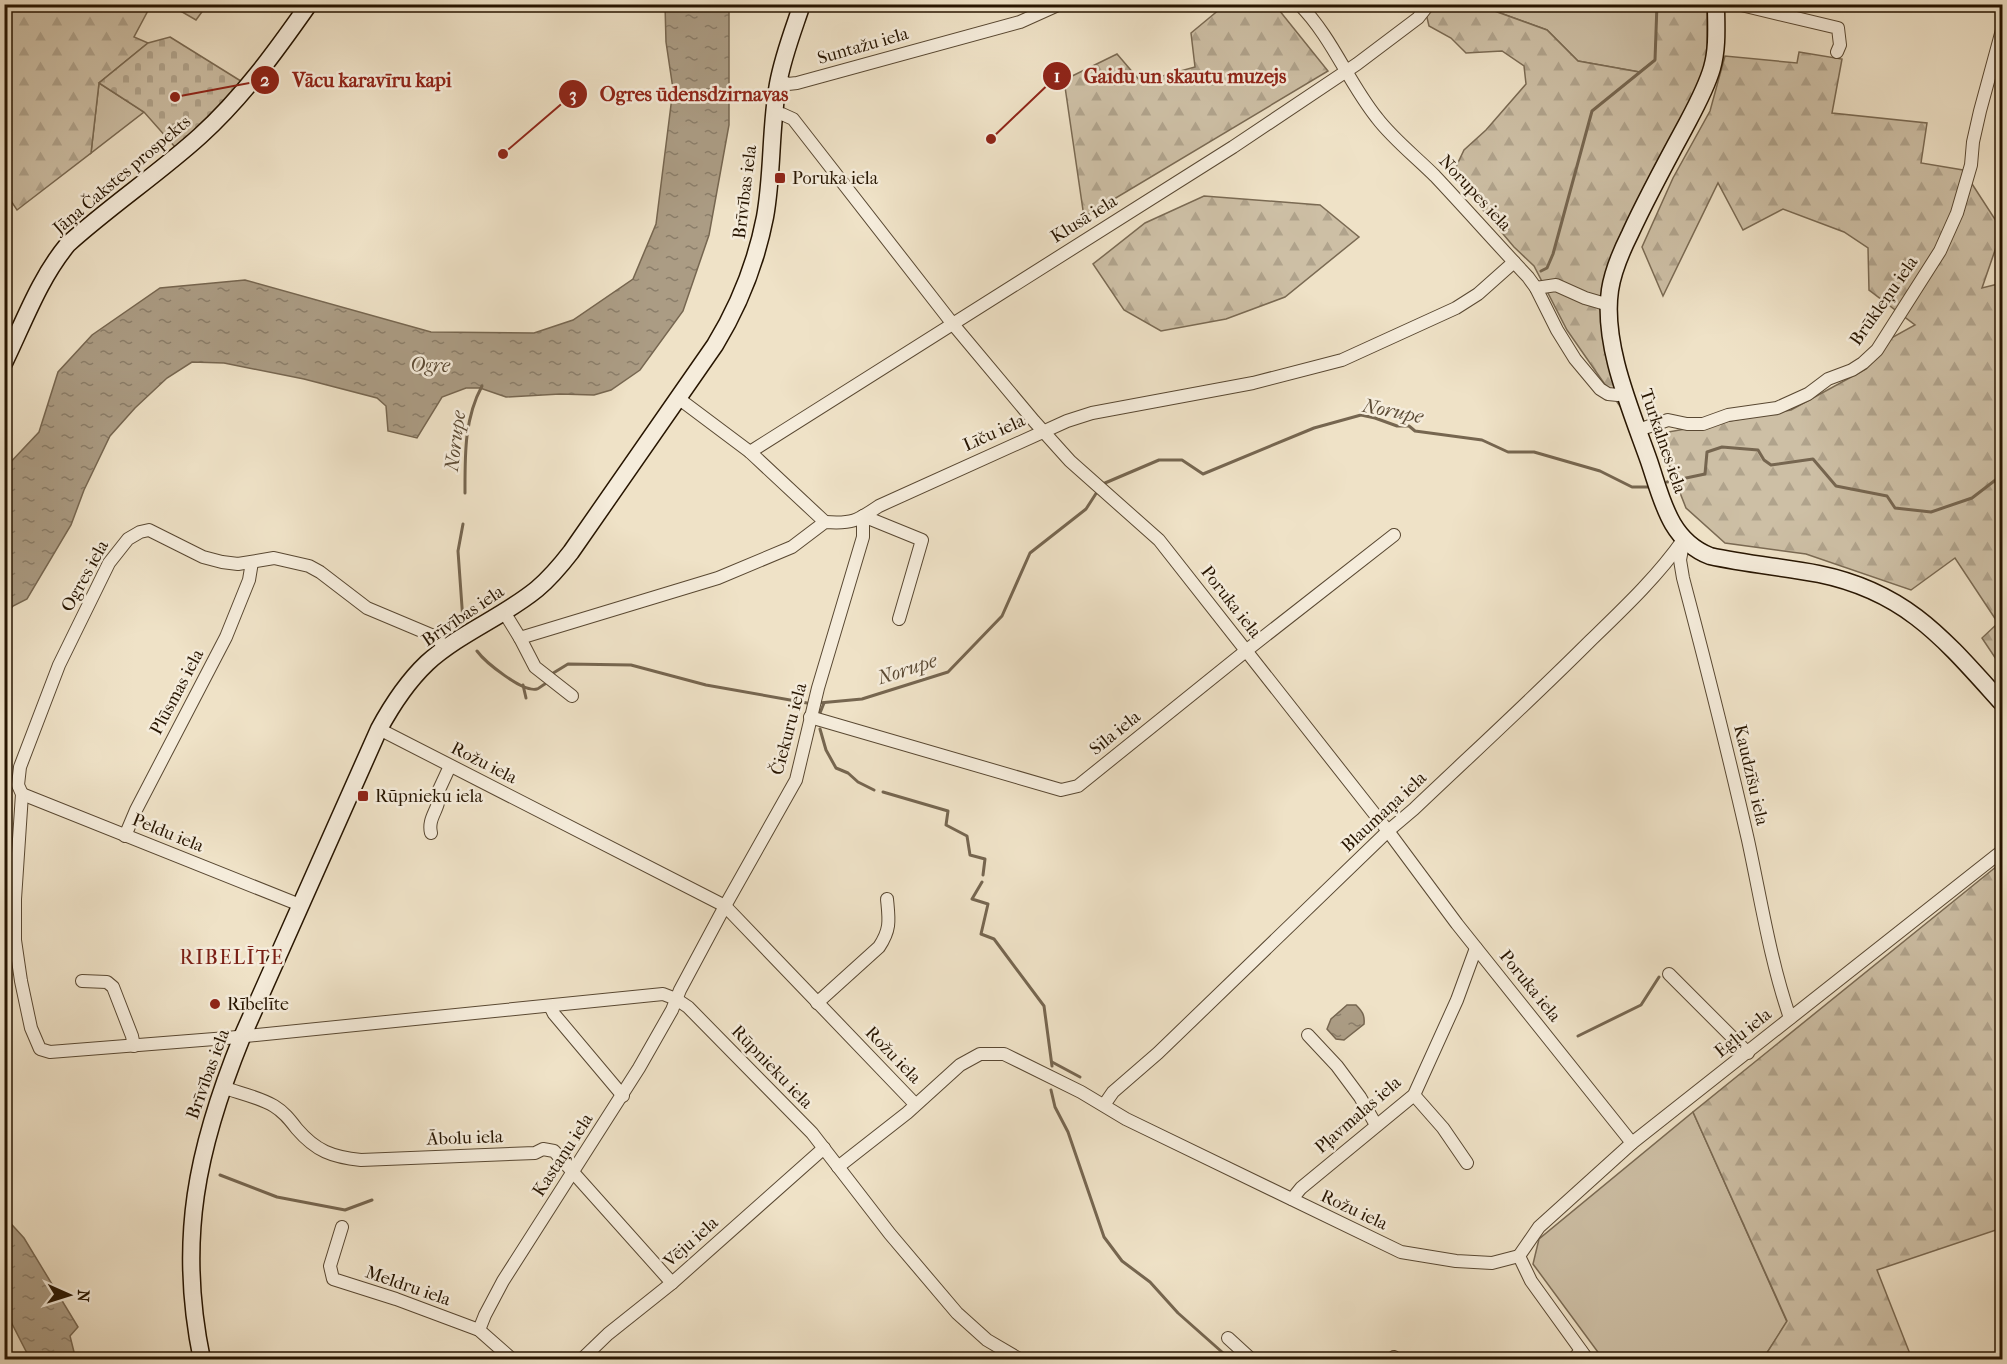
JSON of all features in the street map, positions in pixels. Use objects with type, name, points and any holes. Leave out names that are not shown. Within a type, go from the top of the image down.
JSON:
[{"type":"main road","name":"Jāņa Čakstes prospekts","points":[[4,363],[42,284],[55,260],[68,244],[200,136],[226,111],[249,87],[309,4]]},
{"type":"main road","name":"Brīvības iela","points":[[202,1359],[192,1297],[190,1251],[198,1174],[208,1129],[222,1087],[300,905],[392,705],[411,680],[445,648],[537,589],[571,552],[726,327],[749,279],[765,215],[778,80],[782,60],[802,4]]},
{"type":"main road","name":"Turkalnes iela","points":[[1716,4],[1716,49],[1712,68],[1700,98],[1620,254],[1610,290],[1609,305],[1614,352],[1638,430],[1670,519],[1683,540],[1696,550],[1710,556],[1820,574],[1852,583],[1910,611],[1936,632],[2002,703]]},
{"type":"street","name":"Suntažu iela","points":[[778,80],[788,84],[797,84],[1020,22],[1060,4]]},
{"type":"street","name":"Norupes iela","points":[[1299,4],[1310,15],[1378,119],[1436,178],[1536,288],[1557,330],[1575,359],[1600,389],[1608,394],[1618,395],[1626,392]]},
{"type":"street","name":"Klusā iela","points":[[750,452],[1233,147],[1347,71],[1405,28],[1429,4]]},
{"type":"street","points":[[1737,4],[1838,28],[1840,45],[1837,52]]},
{"type":"street","name":"Brūkleņu iela","points":[[1638,430],[1668,420],[1687,424],[1703,424],[1728,415],[1777,408],[1808,394],[1828,379],[1852,370],[1877,350],[1940,251],[1957,213],[1971,165],[1973,142],[1980,111],[2002,30]]},
{"type":"street","name":"Poruka iela","points":[[774,112],[793,119],[952,323],[1070,461],[1160,540],[1388,831],[1476,948],[1632,1143]]},
{"type":"street","name":"Līču iela","points":[[825,522],[847,523],[1043,431],[1092,413],[1253,383],[1342,360],[1456,308],[1478,294],[1514,262]]},
{"type":"street","points":[[1536,288],[1556,285],[1585,298],[1609,305]]},
{"type":"street","points":[[520,638],[718,578],[792,547],[825,522],[750,452],[678,398]]},
{"type":"street","points":[[863,516],[922,540],[899,619]]},
{"type":"street","name":"Čiekuru iela","points":[[676,999],[796,780],[810,717],[863,537],[863,516]]},
{"type":"street","name":"Ogres iela","points":[[134,1046],[50,1052],[40,1049],[34,1038],[21,981],[15,940],[15,900],[22,794],[18,785],[20,767],[59,665],[109,563],[128,539],[149,530],[203,557],[238,564],[274,558],[309,566],[367,608],[436,637],[445,648]]},
{"type":"street","name":"Sila iela","points":[[810,717],[1061,790],[1078,786],[1394,535]]},
{"type":"street","name":"Blaumaņa iela","points":[[1104,1105],[1113,1092],[1166,1045],[1388,831],[1581,650],[1635,597],[1673,555],[1683,540]]},
{"type":"street","name":"Kaudzīšu iela","points":[[1683,540],[1680,560],[1683,578],[1745,830],[1768,941],[1790,1018]]},
{"type":"street","name":"Plūsmas iela","points":[[125,836],[136,810],[226,637],[249,580],[252,562]]},
{"type":"street","points":[[504,612],[534,667],[572,696]]},
{"type":"street","name":"Rožu iela","points":[[379,729],[725,906],[915,1104],[960,1065],[980,1054],[992,1053],[1013,1058],[1104,1105],[1126,1119],[1401,1252],[1456,1262],[1492,1263],[1519,1256]]},
{"type":"street","points":[[431,833],[429,824],[440,797],[438,792],[450,766]]},
{"type":"street","name":"Peldu iela","points":[[22,794],[300,905]]},
{"type":"street","name":"Egļu iela","points":[[1519,1256],[1539,1227],[1632,1143],[2002,851]]},
{"type":"street","points":[[817,1003],[879,947],[889,924],[887,899]]},
{"type":"street","name":"Pļavmalas iela","points":[[1292,1199],[1300,1188],[1414,1095],[1476,948]]},
{"type":"street","points":[[1669,974],[1748,1053]]},
{"type":"street","points":[[82,981],[107,982],[112,987],[134,1046],[663,994],[676,999]]},
{"type":"street","name":"Kastaņu iela","points":[[479,1330],[503,1281],[623,1096],[676,999]]},
{"type":"street","name":"Rūpnieku iela","points":[[676,999],[688,1007],[824,1148],[890,1234],[957,1313],[987,1340],[1016,1358]]},
{"type":"street","points":[[550,1006],[554,1014],[623,1096]]},
{"type":"street","points":[[1308,1035],[1337,1066],[1360,1097],[1376,1125]]},
{"type":"street","name":"Ābolu iela","points":[[222,1087],[273,1106],[285,1114],[308,1142],[317,1149],[344,1159],[535,1153],[543,1149],[554,1151],[672,1283]]},
{"type":"street","points":[[1414,1095],[1433,1115],[1467,1163]]},
{"type":"street","points":[[838,1167],[907,1113],[915,1104]]},
{"type":"street","name":"Vēju iela","points":[[581,1359],[608,1334],[672,1283],[824,1148]]},
{"type":"street","name":"Meldru iela","points":[[342,1227],[330,1266],[333,1279],[396,1299],[479,1330],[513,1359]]},
{"type":"street","points":[[1519,1256],[1531,1281],[1580,1356]]},
{"type":"street","points":[[1228,1338],[1252,1359]]},
{"type":"green space","points":[[1226,4],[1275,5],[1328,71],[1084,217],[1064,80],[1117,54],[1141,82],[1195,67],[1191,33]]},
{"type":"green space","points":[[4,5],[151,5],[134,37],[148,43],[99,83],[91,153],[17,210],[5,192]]},
{"type":"green space","points":[[170,5],[207,5],[196,20]]},
{"type":"green space","points":[[1424,5],[1478,5],[1547,30],[1578,61],[1639,72],[1655,60],[1657,5],[1707,5],[1707,57],[1693,105],[1609,276],[1631,422],[1567,330],[1534,266],[1514,247],[1462,185],[1455,169],[1464,150],[1486,130],[1526,84],[1524,66],[1502,51],[1466,53],[1451,38],[1429,26]]},
{"type":"green space","points":[[1478,5],[1657,5],[1655,60],[1640,72],[1578,61],[1547,30]]},
{"type":"green space","points":[[170,37],[244,83],[205,122],[175,147],[144,112],[99,83],[148,43]]},
{"type":"green space","points":[[1799,52],[1842,59],[1832,113],[1927,123],[1921,163],[1963,170],[2002,230],[1982,288],[2002,283],[2002,668],[1982,638],[1998,623],[1955,558],[1911,590],[1806,554],[1725,543],[1686,508],[1657,434],[1791,410],[1866,369],[1884,342],[1915,325],[1869,290],[1868,248],[1844,232],[1783,209],[1743,230],[1718,183],[1663,296],[1642,247],[1673,178],[1710,111],[1725,56],[1797,63]]},
{"type":"green space","points":[[99,83],[144,112],[91,153]]},
{"type":"green space","points":[[1204,196],[1320,205],[1359,237],[1285,297],[1226,319],[1161,331],[1124,310],[1093,264],[1145,223]]},
{"type":"green space","points":[[2002,862],[2002,1228],[1877,1270],[1912,1359],[1763,1359],[1787,1321],[1693,1112]]},
{"type":"green space","points":[[1693,1112],[1787,1322],[1763,1359],[1603,1359],[1533,1264],[1539,1239]]},
{"type":"water","name":"Ogre","points":[[665,5],[729,5],[729,125],[709,235],[683,311],[640,370],[611,390],[594,395],[506,397],[480,388],[466,388],[442,397],[417,438],[388,431],[386,406],[377,398],[304,379],[224,363],[192,362],[167,378],[110,436],[84,490],[71,525],[27,599],[13,606],[5,615],[6,467],[39,432],[58,372],[92,335],[160,288],[245,280],[431,332],[534,333],[573,320],[633,279],[656,224],[673,89],[666,42]]},
{"type":"water","points":[[1347,1005],[1358,1007],[1364,1024],[1344,1040],[1336,1039],[1327,1029],[1331,1019]]},
{"type":"water","points":[[4,1216],[24,1238],[78,1327],[70,1336],[74,1352],[82,1359],[30,1359],[5,1310]]},
{"type":"waterway","points":[[1541,271],[1547,268],[1553,254],[1592,111],[1655,60],[1657,4]]},
{"type":"waterway","name":"Norupe","points":[[465,493],[469,425],[482,386]]},
{"type":"waterway","name":"Norupe","points":[[1105,483],[1159,460],[1182,460],[1203,474],[1314,428],[1361,415],[1397,426],[1409,426],[1415,431],[1482,440],[1508,452],[1534,452],[1600,471],[1632,487],[1650,487]]},
{"type":"waterway","name":"Norupe","points":[[1667,482],[1705,474],[1707,452],[1722,447],[1758,450],[1764,460],[1771,465],[1813,459],[1836,486],[1887,496],[1895,508],[1931,512],[1972,498],[2002,475]]},
{"type":"waterway","name":"Norupe","points":[[819,703],[862,699],[948,672],[1002,616],[1030,553],[1086,509],[1097,492]]},
{"type":"waterway","name":"Norupe","points":[[463,524],[458,551],[463,621]]},
{"type":"waterway","name":"Norupe","points":[[477,651],[514,682],[531,689],[537,689],[545,684]]},
{"type":"waterway","name":"Norupe","points":[[550,675],[568,664],[631,665],[706,685],[807,703]]},
{"type":"waterway","points":[[523,685],[526,698]]},
{"type":"waterway","points":[[820,713],[824,703]]},
{"type":"waterway","points":[[820,729],[826,750],[836,768],[874,790]]},
{"type":"waterway","points":[[883,792],[948,811],[946,825],[967,836],[970,855],[985,859],[983,875]]},
{"type":"waterway","points":[[982,882],[972,899],[988,904],[981,934],[994,939],[1044,1006],[1052,1066]]},
{"type":"waterway","points":[[1578,1036],[1641,1005],[1659,977]]},
{"type":"waterway","points":[[1052,1062],[1080,1077]]},
{"type":"waterway","points":[[1051,1090],[1055,1107],[1068,1132],[1104,1237],[1122,1261],[1150,1282],[1178,1313],[1231,1360]]},
{"type":"waterway","points":[[220,1175],[277,1197],[345,1210],[372,1200]]},
{"type":"place","name":"Vācu karavīru kapi","points":[[175,97]]},
{"type":"place","name":"Gaidu un skautu muzejs","points":[[991,139]]},
{"type":"place","name":"Ogres ūdensdzirnavas","points":[[503,154]]},
{"type":"place","name":"Poruka iela","points":[[780,178]]},
{"type":"place","name":"Rūpnieku iela","points":[[363,796]]},
{"type":"place","name":"Rībelīte","points":[[215,1004]]},
{"type":"district","name":"RIBELĪTE","points":[[232,957]]}]
